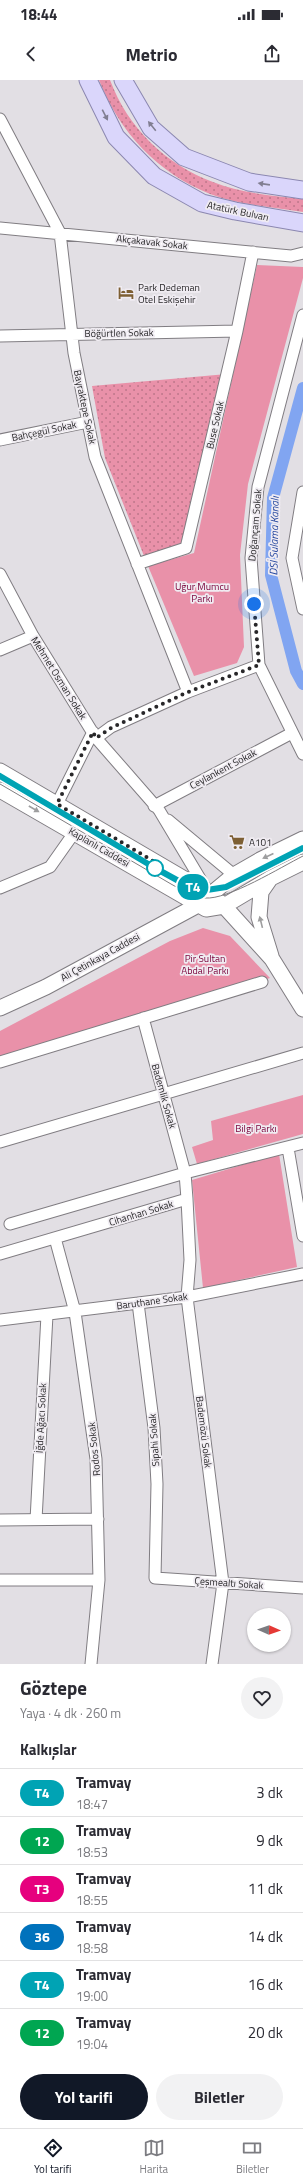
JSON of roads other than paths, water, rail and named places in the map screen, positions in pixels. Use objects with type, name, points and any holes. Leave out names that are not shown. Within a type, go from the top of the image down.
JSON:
[{"type":"main road","name":"Atatürk Bulvarı","points":[[88,80],[116,137],[154,176],[202,203],[234,212],[303,223]]},
{"type":"main road","points":[[123,80],[151,128],[184,157],[250,182],[303,190]]},
{"type":"main road","name":"Kaplanlı Caddesi","points":[[0,771],[210,894],[224,906],[272,959]]},
{"type":"main road","name":"Kaplanlı Caddesi","points":[[0,790],[198,905]]},
{"type":"main road","name":"Ali Çetinkaya Caddesi","points":[[0,1008],[46,987],[198,905],[234,875],[260,860],[303,839]]},
{"type":"main road","points":[[198,905],[206,910],[224,906],[271,878],[303,862]]},
{"type":"main road","points":[[271,878],[261,892],[259,917],[272,959],[303,1009]]},
{"type":"street","name":"Bayraktepe Sokak","points":[[0,119],[60,233],[72,334],[95,458],[188,692]]},
{"type":"street","name":"Akçakavak Sokak","points":[[0,228],[291,256],[303,253]]},
{"type":"street","name":"Buse Sokak","points":[[137,564],[186,548],[237,332],[253,252]]},
{"type":"street","name":"Doğançam Sokak","points":[[303,314],[258,487],[251,558],[259,665],[303,754]]},
{"type":"street","name":"Böğürtlen Sokak","points":[[0,336],[237,332]]},
{"type":"street","name":"Bahçegül Sokak","points":[[0,440],[88,422]]},
{"type":"street","points":[[303,492],[292,558],[303,609]]},
{"type":"street","name":"Mehmet Osman Sokak","points":[[0,574],[33,636],[94,735],[157,809],[210,894]]},
{"type":"street","points":[[0,650],[33,636]]},
{"type":"street","points":[[57,804],[94,735],[188,692],[259,665]]},
{"type":"street","name":"Ceylankent Sokak","points":[[157,809],[292,733]]},
{"type":"street","points":[[157,809],[234,875]]},
{"type":"street","points":[[0,888],[50,867],[74,833]]},
{"type":"street","points":[[0,1062],[262,982]]},
{"type":"street","name":"Bademlik Sokak","points":[[143,1018],[185,1173]]},
{"type":"street","points":[[0,1142],[164,1093],[303,1054]]},
{"type":"street","points":[[10,1224],[185,1173],[303,1143]]},
{"type":"street","points":[[288,1148],[303,1236]]},
{"type":"street","name":"Cihanhan Sokak","points":[[0,1254],[187,1199],[185,1173]]},
{"type":"street","name":"Bademözü Sokak","points":[[187,1199],[190,1260],[187,1297],[223,1582],[212,1664]]},
{"type":"street","name":"Rodos Sokak","points":[[55,1238],[76,1312],[96,1459],[99,1580],[90,1664]]},
{"type":"street","name":"Baruthane Sokak","points":[[0,1320],[76,1312],[187,1297],[303,1274]]},
{"type":"street","name":"Sipahi Sokak","points":[[138,1303],[154,1428],[157,1484],[155,1578]]},
{"type":"street","name":"İğde Ağacı Sokak","points":[[36,1520],[47,1315]]},
{"type":"street","points":[[0,1520],[98,1519]]},
{"type":"street","name":"Çeşmealtı Sokak","points":[[155,1578],[303,1588]]},
{"type":"street","points":[[0,1580],[99,1580]]},
{"type":"waterway","name":"DSİ Sulama Kanalı","points":[[303,388],[273,498],[271,575],[296,671],[303,684]]},
{"type":"tram line","points":[[0,776],[186,885],[207,889],[226,887],[303,848]]},
{"type":"tram line","name":"T4","points":[[0,776],[155,868],[186,885],[207,890],[218,889],[233,884],[303,848]]},
{"type":"tram line","points":[[0,784],[171,884],[187,893],[200,897],[215,897],[227,894],[268,875],[303,856]]},
{"type":"place","name":"Park Dedeman Otel Eskişehir","points":[[126,293]]},
{"type":"place","name":"A101","points":[[237,842]]},
{"type":"park label","name":"Uğur Mumcu Parkı","points":[[202,592]]},
{"type":"park label","name":"Pir Sultan Abdal Parkı","points":[[205,964]]},
{"type":"park label","name":"Bilgi Parkı","points":[[256,1128]]}]
